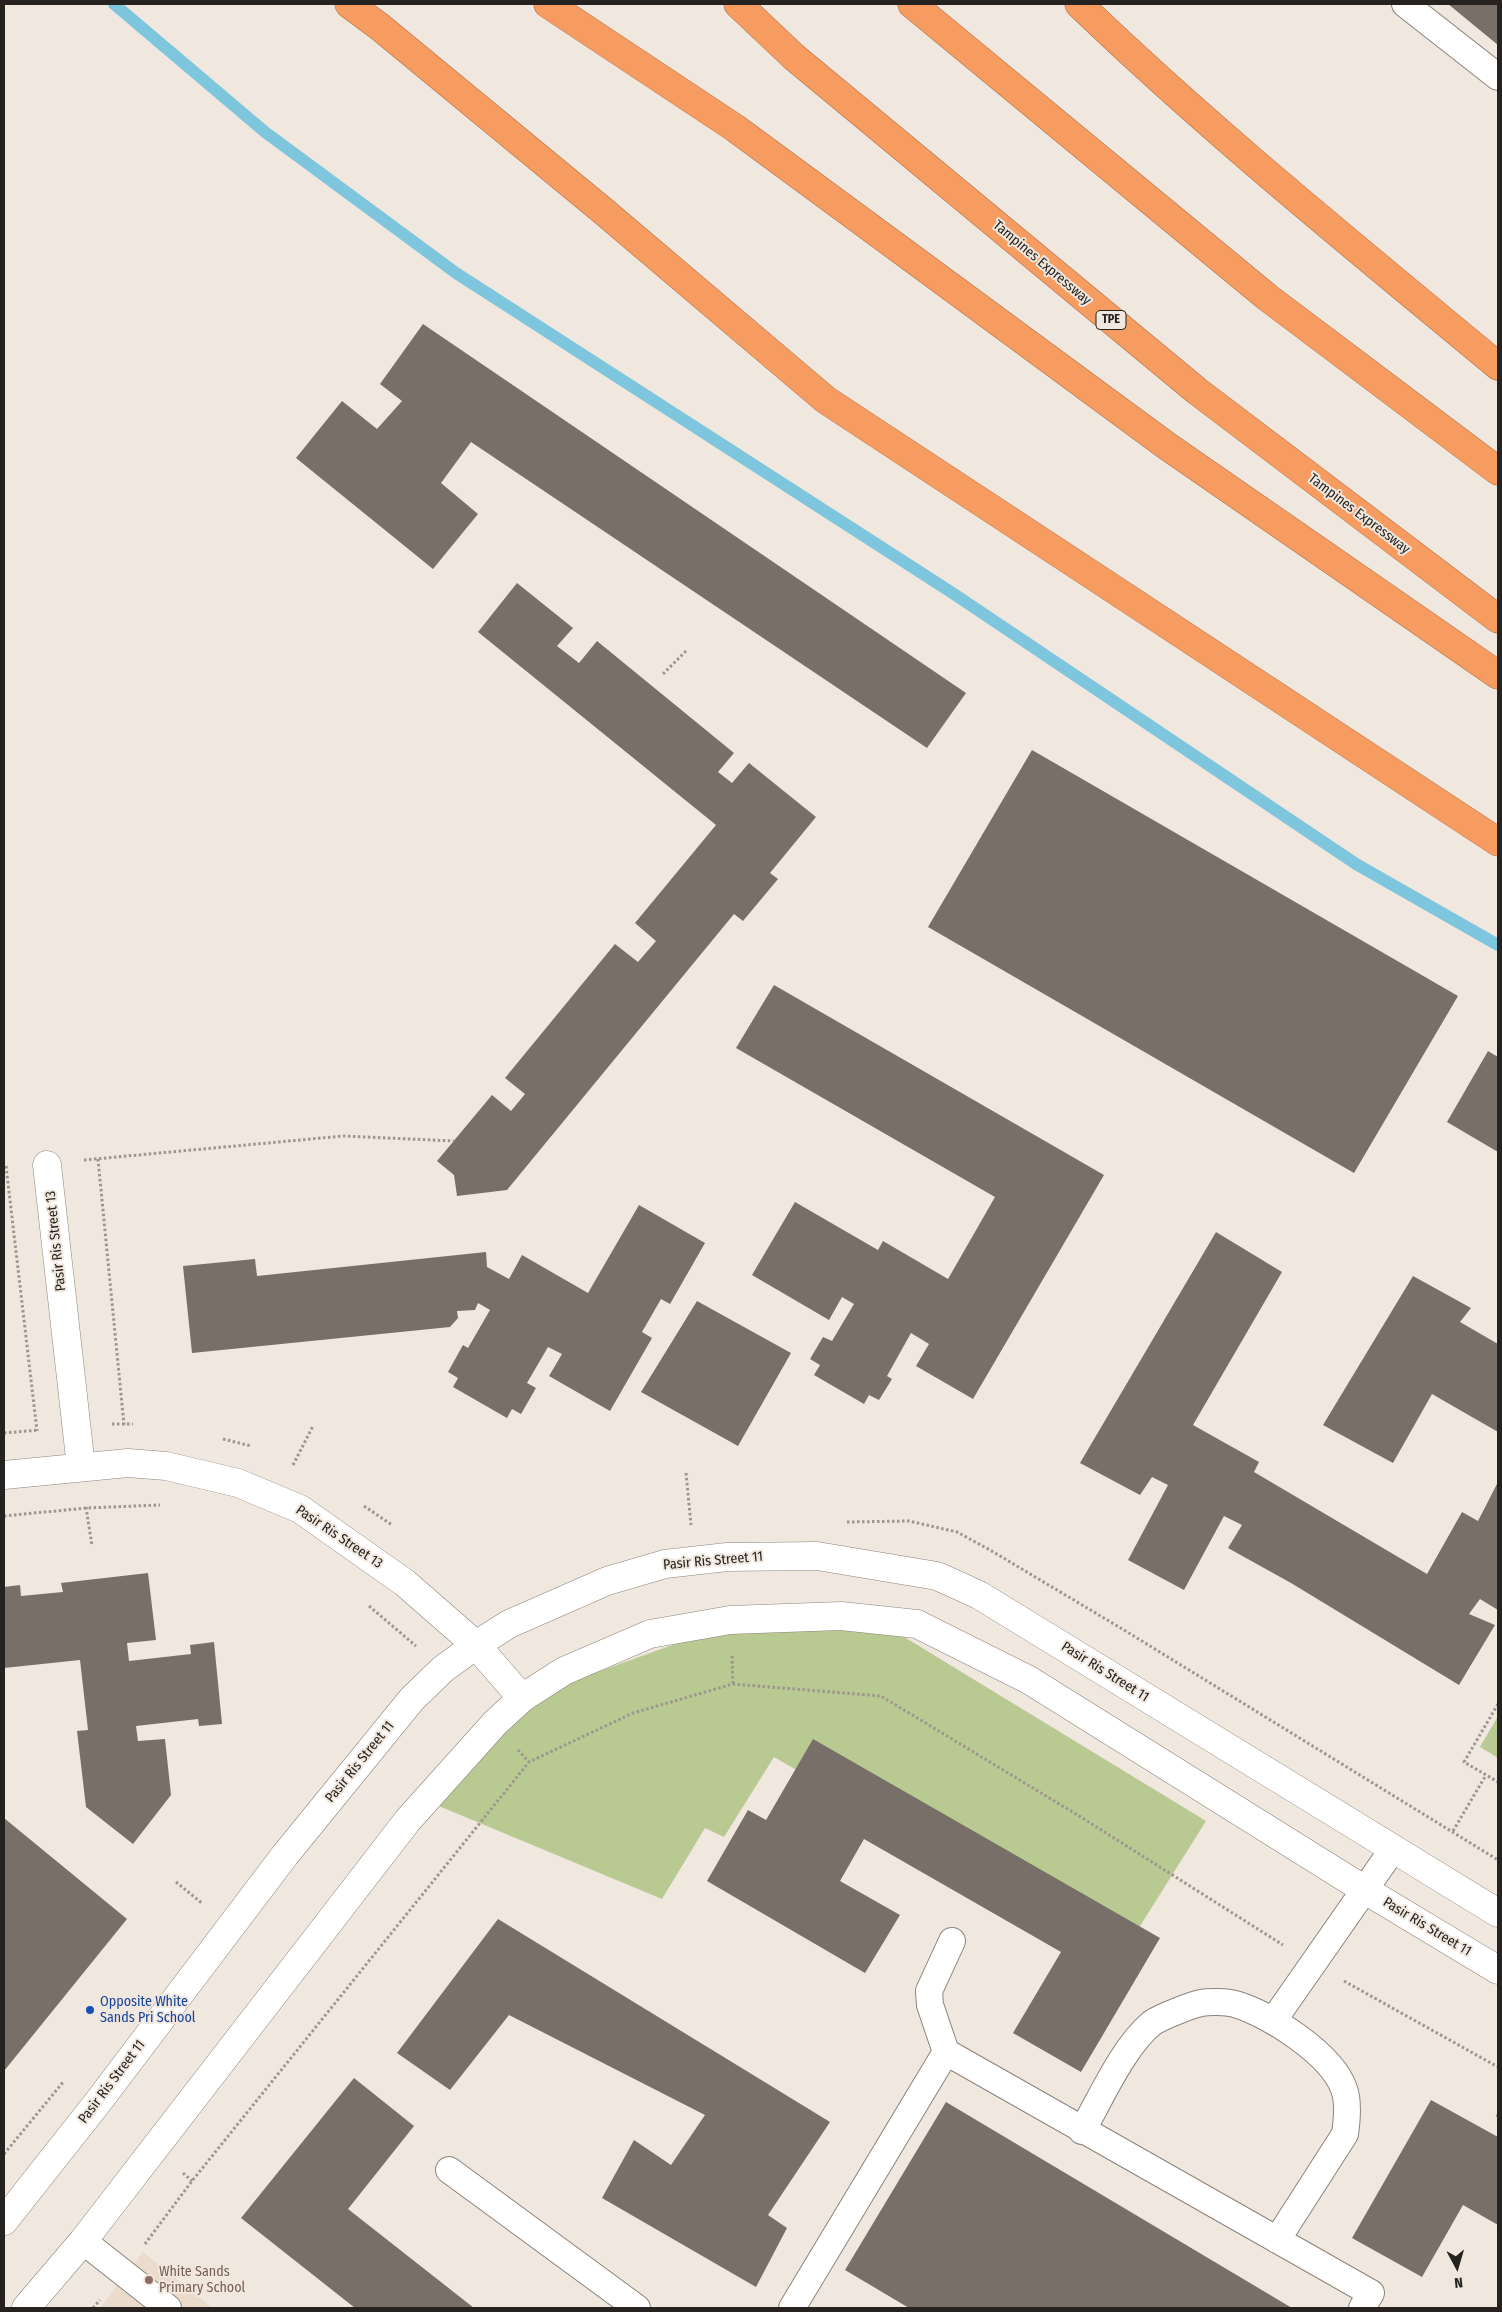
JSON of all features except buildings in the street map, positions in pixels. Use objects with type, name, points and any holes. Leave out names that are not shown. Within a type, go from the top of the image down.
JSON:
[{"type":"highway","points":[[349,4],[380,27],[602,210],[826,400],[1498,842]]},
{"type":"highway","points":[[548,4],[735,128],[1167,446],[1498,675]]},
{"type":"highway","name":"Tampines Expressway","points":[[738,4],[794,57],[1197,391],[1498,619]]},
{"type":"highway","points":[[912,4],[1267,297],[1498,471]]},
{"type":"highway","points":[[1079,4],[1295,198],[1498,366]]},
{"type":"street","name":"Pasir Ris Street 13","points":[[47,1165],[81,1467]]},
{"type":"street","name":"Pasir Ris Street 13","points":[[4,1475],[128,1462],[166,1466],[238,1483],[300,1509],[360,1549],[405,1583],[476,1645],[522,1698]]},
{"type":"street","name":"Pasir Ris Street 11","points":[[4,2221],[98,2102],[285,1855],[412,1699],[443,1669],[509,1624],[543,1607],[607,1581],[665,1564],[727,1557],[817,1556],[937,1576],[987,1599],[1498,1913]]},
{"type":"street","name":"Pasir Ris Street 11","points":[[26,2308],[83,2241],[408,1820],[495,1723],[522,1698],[564,1671],[650,1634],[730,1620],[841,1616],[917,1624],[1029,1680],[1365,1890],[1498,1970]]},
{"type":"lane","points":[[1405,4],[1498,77]]},
{"type":"lane","points":[[1273,2021],[1393,1849]]},
{"type":"lane","points":[[952,1942],[929,1991],[930,2005],[946,2052],[1082,2131],[1371,2293],[1362,2308]]},
{"type":"lane","points":[[1082,2131],[1126,2053],[1153,2022],[1202,2002],[1234,2004],[1273,2021],[1315,2051],[1332,2068],[1344,2089],[1347,2118],[1345,2134],[1277,2240]]},
{"type":"lane","points":[[792,2308],[946,2052]]},
{"type":"lane","points":[[449,2170],[637,2308]]},
{"type":"lane","points":[[83,2241],[168,2308]]},
{"type":"path","points":[[663,674],[686,651]]},
{"type":"path","points":[[40,1471],[5,1166],[47,1165],[343,1136],[454,1141]]},
{"type":"path","points":[[98,1159],[128,1462]]},
{"type":"path","points":[[294,1464],[314,1426]]},
{"type":"path","points":[[686,1473],[691,1528],[700,1527]]},
{"type":"path","points":[[4,1516],[86,1508],[163,1505]]},
{"type":"path","points":[[86,1508],[92,1546]]},
{"type":"path","points":[[841,1522],[909,1521],[958,1532],[1107,1620],[1498,1860]]},
{"type":"path","points":[[363,1601],[443,1669]]},
{"type":"path","points":[[408,1650],[414,1643]]},
{"type":"path","points":[[93,2308],[123,2272],[192,2181],[529,1762],[633,1713],[733,1684],[881,1696],[1092,1824],[1312,1963],[1498,2067]]},
{"type":"path","points":[[1498,1704],[1464,1762],[1498,1782]]},
{"type":"path","points":[[1453,1831],[1486,1775]]},
{"type":"path","points":[[176,1882],[204,1904]]},
{"type":"path","points":[[198,1912],[210,1897]]},
{"type":"path","points":[[4,2154],[69,2075]]},
{"type":"shaded area","name":"White Sands Primary School","points":[[143,2252],[212,2308],[100,2308]]},
{"type":"green space","points":[[731,1624],[896,1632],[1206,1821],[1120,1958],[774,1757],[724,1837],[705,1828],[662,1899],[434,1804],[525,1698]]},
{"type":"green space","points":[[1498,1716],[1498,1758],[1480,1747]]},
{"type":"waterway","points":[[114,4],[265,132],[456,273],[954,594],[1356,864],[1498,945]]},
{"type":"place","name":"Opposite White Sands Pri School","points":[[90,2010]]},
{"type":"place","name":"White Sands Primary School","points":[[149,2280]]}]
